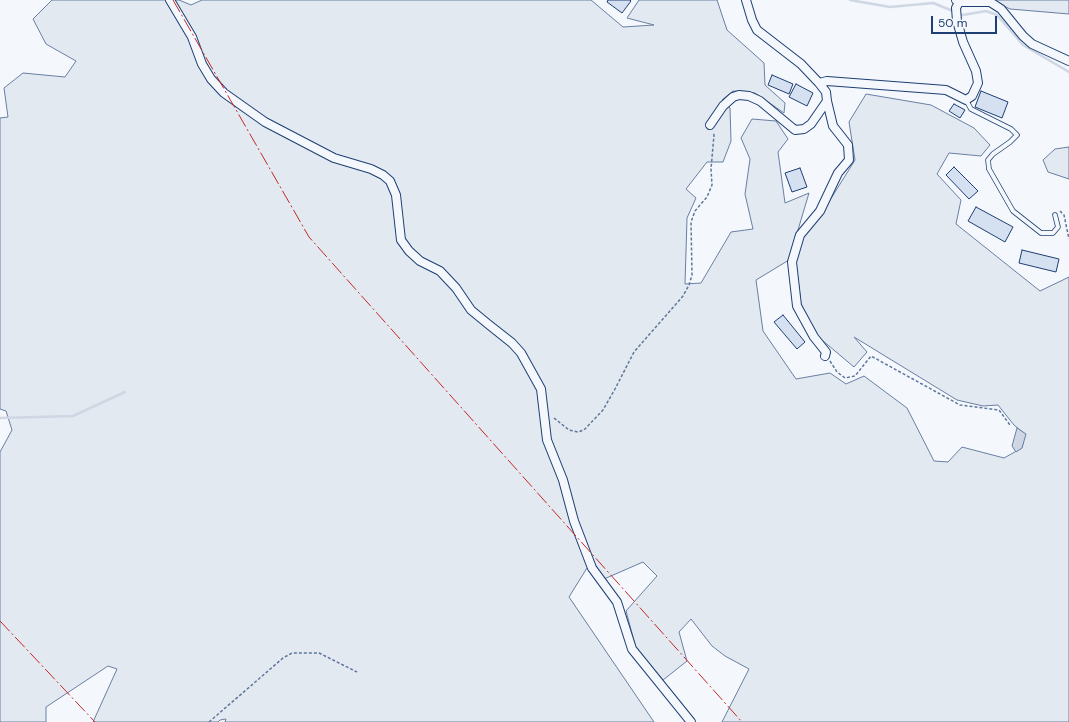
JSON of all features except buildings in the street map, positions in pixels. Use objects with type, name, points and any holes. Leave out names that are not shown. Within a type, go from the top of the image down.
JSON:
[{"type":"street","points":[[170,0],[192,37],[202,64],[210,79],[224,93],[264,122],[334,158],[371,169],[383,175],[390,181],[396,195],[401,240],[409,251],[420,261],[440,271],[456,288],[471,310],[512,343],[521,353],[541,389],[547,440],[563,480],[574,521],[592,568],[617,602],[632,649],[691,722]]},
{"type":"street","points":[[746,0],[752,20],[757,30],[800,64],[826,92],[833,126],[848,145],[849,160],[838,173],[820,212],[800,235],[792,262],[797,306],[814,338],[826,352],[825,356]]},
{"type":"street","points":[[819,83],[827,81],[946,90],[966,100],[972,96],[978,83],[976,71],[963,42],[957,21],[957,3],[990,2],[1001,9],[1023,36],[1032,44],[1069,61]]},
{"type":"street","points":[[710,125],[723,106],[733,97],[739,95],[749,96],[760,101],[795,130],[804,129],[811,124],[827,102]]},
{"type":"lane","points":[[966,100],[971,109],[1011,128],[1017,135],[993,154],[988,160],[989,169],[1013,211],[1040,233],[1053,233],[1058,228],[1055,215]]},
{"type":"path","points":[[544,407],[569,430],[578,432],[584,430],[602,410],[615,389],[634,352],[683,296],[692,275],[691,222],[695,211],[707,197],[712,185],[711,169],[714,135],[710,125]]},
{"type":"path","points":[[825,356],[837,372],[845,378],[855,376],[871,356],[960,405],[999,410],[1010,425]]},
{"type":"path","points":[[209,722],[283,658],[292,653],[319,653],[357,672]]},
{"type":"shaded area","points":[[52,0],[179,0],[191,5],[202,0],[591,0],[623,27],[654,25],[627,18],[639,0],[717,0],[727,30],[764,63],[765,85],[785,103],[784,113],[755,93],[733,91],[722,100],[730,108],[731,141],[723,162],[707,162],[686,189],[696,198],[687,218],[685,284],[701,283],[731,232],[753,229],[745,194],[750,159],[741,138],[752,119],[776,121],[788,139],[778,152],[785,203],[809,193],[789,260],[756,280],[763,331],[796,379],[830,373],[846,384],[864,376],[907,408],[934,461],[948,462],[962,447],[1004,458],[1022,448],[1025,434],[1014,425],[998,405],[983,406],[957,400],[854,337],[867,352],[854,367],[816,335],[801,304],[796,262],[802,238],[817,221],[855,160],[849,122],[866,94],[931,105],[974,128],[990,145],[981,156],[949,153],[937,174],[961,200],[956,224],[1040,291],[1069,277],[1069,722],[722,722],[749,669],[725,656],[712,646],[691,619],[679,632],[687,661],[663,680],[636,648],[626,611],[657,576],[643,562],[604,579],[587,568],[569,597],[654,722],[225,722],[226,719],[218,722],[93,722],[117,669],[108,666],[46,707],[46,722],[0,722],[0,452],[12,430],[6,411],[0,409],[0,118],[8,117],[4,88],[23,73],[65,77],[76,61],[46,44],[33,19]]},
{"type":"shaded area","points":[[992,0],[1069,0],[1069,14],[1010,9]]},
{"type":"shaded area","points":[[1069,147],[1069,179],[1048,172],[1043,160],[1055,149]]},
{"type":"shaded area","points":[[1017,428],[1026,434],[1022,448],[1016,452],[1012,446]]},
{"type":"waterway","points":[[850,0],[890,7],[933,3],[963,15],[986,11],[997,15],[1023,45],[1069,72]]},
{"type":"waterway","points":[[0,418],[73,416],[125,392]]},
{"type":"power","points":[[173,0],[309,237],[742,722]]},
{"type":"power","points":[[0,621],[95,722]]}]
